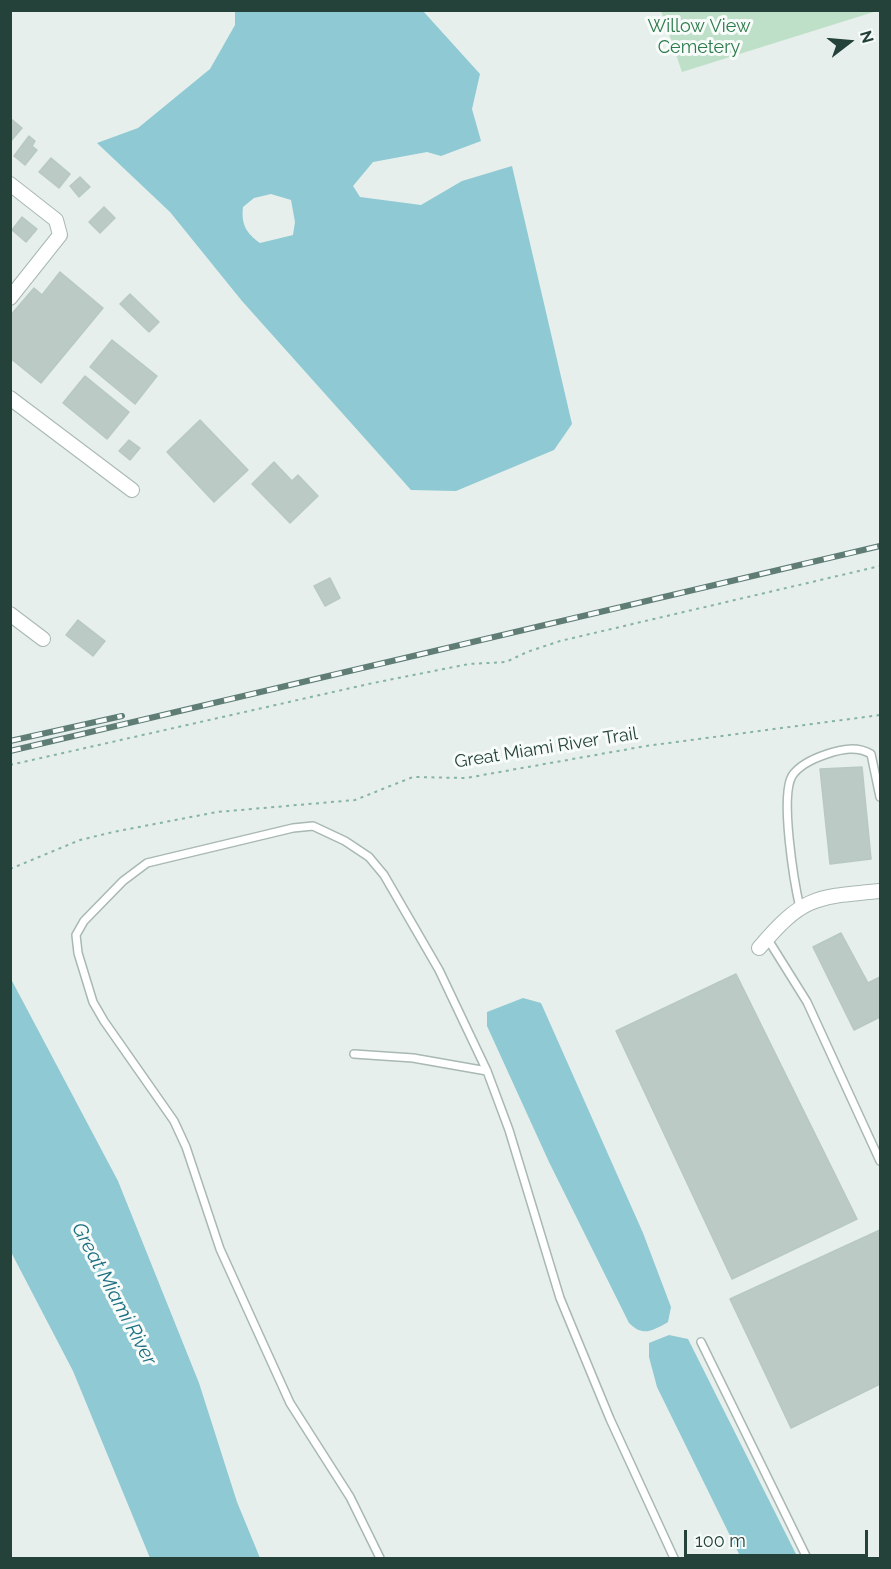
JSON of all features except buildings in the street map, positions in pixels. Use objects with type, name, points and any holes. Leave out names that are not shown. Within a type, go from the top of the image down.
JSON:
[{"type":"street","points":[[10,184],[56,220],[60,235],[10,298]]},
{"type":"street","points":[[10,398],[132,490]]},
{"type":"street","points":[[10,614],[43,639]]},
{"type":"street","points":[[763,943],[786,918],[824,896],[880,891]]},
{"type":"lane","points":[[800,908],[794,880],[787,789],[793,774],[812,759],[838,751],[861,748],[871,754],[880,798]]},
{"type":"lane","points":[[381,1558],[350,1497],[290,1403],[220,1249],[186,1147],[174,1121],[93,1002],[78,952],[76,935],[98,905],[147,863],[278,830],[313,826],[361,852],[384,875],[439,970],[487,1071],[521,1166],[560,1298],[610,1419],[674,1558]]},
{"type":"lane","points":[[763,943],[807,1002],[880,1161]]},
{"type":"lane","points":[[354,1054],[413,1058],[487,1071]]},
{"type":"lane","points":[[701,1342],[807,1558]]},
{"type":"path","points":[[10,765],[373,683],[469,664],[506,662],[560,641],[880,566]]},
{"type":"path","name":"Great Miami River Trail","points":[[10,869],[80,840],[113,832],[217,812],[355,800],[413,777],[466,778],[646,746],[880,715]]},
{"type":"green space","name":"Willow View Cemetery","points":[[661,10],[880,10],[682,72],[661,11]]},
{"type":"water","points":[[235,11],[423,11],[480,74],[472,109],[481,141],[441,156],[427,152],[373,162],[353,186],[360,197],[421,205],[462,181],[512,166],[572,424],[554,450],[456,491],[411,490],[242,301],[170,212],[97,143],[138,128],[210,69],[235,25]],"holes":[[[271,194],[291,200],[295,222],[293,235],[260,243],[251,236],[244,223],[243,207],[254,198]]]},
{"type":"water","name":"Great Miami River","points":[[11,979],[118,1181],[199,1383],[237,1502],[260,1558],[150,1558],[73,1371],[11,1252]]},
{"type":"water","points":[[523,998],[541,1003],[643,1233],[671,1307],[668,1322],[652,1330],[639,1330],[629,1323],[549,1162],[487,1026],[487,1012]]},
{"type":"water","points":[[669,1335],[688,1339],[798,1558],[741,1558],[657,1387],[649,1357],[649,1343]]},
{"type":"railway","points":[[10,751],[880,546]]},
{"type":"railway","points":[[10,741],[122,716]]}]
